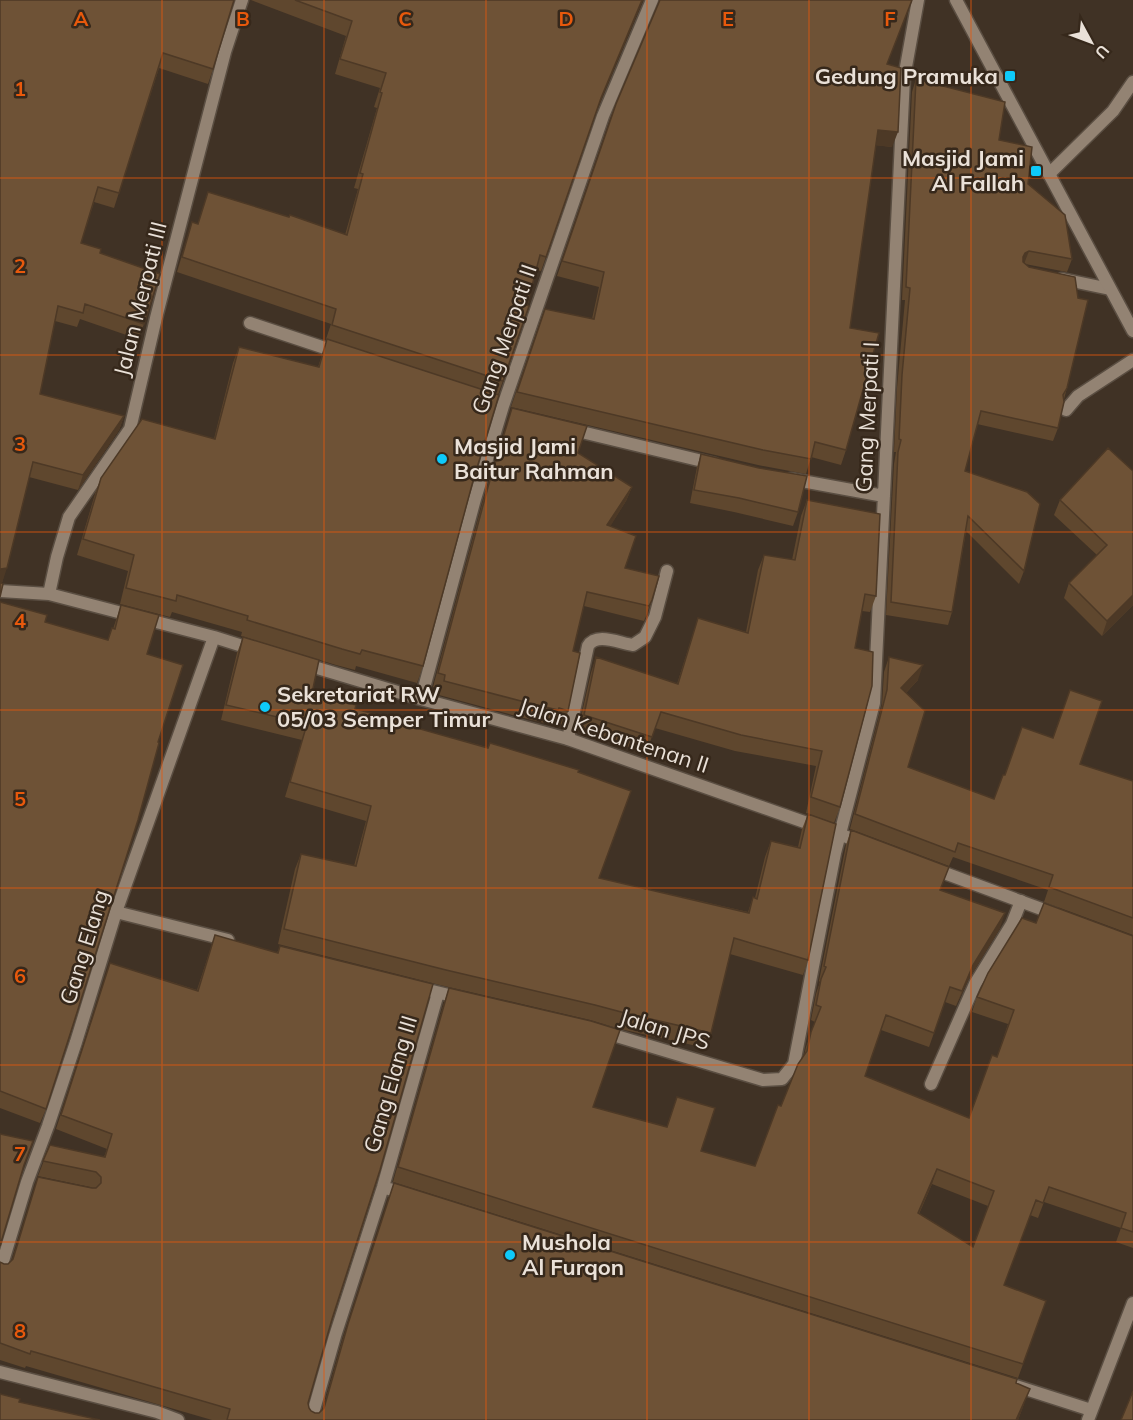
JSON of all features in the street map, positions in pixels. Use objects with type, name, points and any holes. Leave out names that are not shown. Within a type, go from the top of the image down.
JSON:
[{"type":"street","name":"Jalan Merpati III","points":[[50,594],[57,557],[69,517],[130,429],[156,318],[225,52],[242,0]]},
{"type":"street","name":"Gang Merpati II","points":[[420,699],[502,409],[603,116],[652,0]]},
{"type":"street","name":"Gang Merpati I","points":[[840,834],[874,703],[904,78],[918,0]]},
{"type":"street","points":[[956,0],[1133,331]]},
{"type":"street","points":[[1049,174],[1113,111],[1133,82]]},
{"type":"street","points":[[1047,276],[1110,289]]},
{"type":"street","points":[[250,323],[349,355]]},
{"type":"street","points":[[1066,410],[1078,396],[1133,360]]},
{"type":"street","points":[[555,426],[722,465]]},
{"type":"street","points":[[780,477],[884,496]]},
{"type":"street","points":[[568,739],[588,646],[598,638],[633,645],[645,637],[656,618],[668,571]]},
{"type":"street","points":[[0,591],[50,594],[272,655]]},
{"type":"street","name":"Gang Elang","points":[[0,1271],[32,1183],[116,912],[214,638]]},
{"type":"street","name":"Jalan Kebantenan II","points":[[294,662],[568,739],[872,846]]},
{"type":"street","name":"Jalan JPS","points":[[588,1028],[763,1080],[782,1079],[794,1064],[840,834]]},
{"type":"street","points":[[915,862],[1061,917]]},
{"type":"street","points":[[931,1084],[975,984],[1012,924],[1021,901]]},
{"type":"street","points":[[116,912],[237,943]]},
{"type":"street","points":[[404,984],[472,1001]]},
{"type":"street","name":"Gang Elang III","points":[[310,1420],[383,1187],[438,993]]},
{"type":"street","points":[[383,1187],[417,1198]]},
{"type":"street","points":[[1000,1381],[1090,1415],[1133,1303]]},
{"type":"street","points":[[0,1371],[157,1412],[178,1420]]},
{"type":"building","points":[[0,0],[234,0],[213,69],[163,53],[119,193],[98,187],[81,243],[101,249],[100,253],[160,274],[144,324],[85,304],[83,313],[58,306],[40,394],[124,416],[83,475],[33,462],[7,568],[0,570]]},
{"type":"building","points":[[295,0],[642,0],[601,98],[546,257],[540,255],[527,305],[529,306],[503,381],[332,325],[336,309],[182,257],[192,222],[198,224],[208,192],[289,217],[290,215],[347,235],[363,174],[360,173],[386,73],[340,59],[352,21]]},
{"type":"building","points":[[660,0],[912,0],[887,64],[901,68],[898,132],[878,130],[850,328],[879,333],[846,450],[815,442],[811,459],[763,450],[517,392],[545,309],[594,319],[604,272],[562,261],[616,104]]},
{"type":"building","points":[[916,79],[1005,102],[999,140],[1032,147],[1028,184],[1065,215],[1072,259],[1029,251],[1025,253],[1023,262],[1029,267],[1075,277],[1078,298],[1088,300],[1067,388],[1063,395],[1064,402],[1058,428],[981,411],[965,471],[1027,492],[1040,504],[1024,571],[968,516],[952,612],[891,602],[898,452],[901,440],[899,439],[902,375],[910,288],[906,287]]},
{"type":"building","points":[[327,339],[499,395],[473,481],[423,666],[362,650],[360,654],[342,649],[247,620],[248,616],[177,595],[176,601],[126,588],[134,555],[83,539],[101,478],[142,419],[215,439],[239,347],[319,367]]},
{"type":"building","points":[[512,408],[587,426],[578,453],[632,487],[607,525],[636,536],[625,568],[659,576],[649,606],[587,592],[573,651],[580,653],[568,711],[444,681],[445,675],[438,673],[488,487]]},
{"type":"building","points":[[1108,448],[1133,471],[1133,595],[1107,621],[1069,583],[1107,545],[1060,500]]},
{"type":"building","points":[[701,454],[759,468],[807,476],[798,512],[694,490]]},
{"type":"building","points":[[807,500],[880,514],[876,596],[865,594],[855,648],[873,652],[872,686],[840,807],[811,797],[822,751],[741,735],[661,712],[652,737],[584,715],[596,657],[678,684],[698,618],[748,633],[764,555],[795,560]]},
{"type":"building","points":[[0,602],[47,615],[45,622],[108,640],[112,628],[115,629],[121,605],[159,615],[147,654],[183,665],[158,742],[138,820],[46,1109],[0,1091]]},
{"type":"building","points":[[243,637],[319,660],[312,693],[356,705],[355,709],[413,724],[413,727],[488,748],[490,743],[579,770],[578,772],[631,791],[599,878],[749,913],[753,897],[757,899],[771,841],[800,848],[808,814],[836,824],[808,960],[734,938],[711,1033],[284,929],[301,854],[356,866],[371,806],[290,782],[307,724],[226,705]]},
{"type":"building","points":[[889,657],[923,665],[901,688],[925,711],[908,767],[994,799],[1022,727],[1053,738],[1070,690],[1102,701],[1080,764],[1133,781],[1133,918],[1049,887],[1053,875],[958,843],[955,852],[855,814],[887,690]]},
{"type":"building","points":[[851,830],[949,867],[940,890],[1005,913],[973,965],[962,991],[950,987],[934,1033],[886,1015],[865,1076],[969,1118],[992,1055],[997,1057],[1014,1010],[977,997],[988,973],[1022,918],[1036,923],[1044,903],[1133,936],[1133,1232],[1121,1228],[1126,1213],[1049,1187],[1043,1203],[1036,1200],[1004,1285],[1046,1301],[1023,1364],[398,1167],[449,988],[591,1021],[620,1030],[593,1107],[667,1127],[677,1097],[715,1108],[701,1151],[755,1166],[778,1105],[781,1106],[798,1064],[807,1051],[811,1032],[821,1007],[816,1005],[826,967],[824,966]],"holes":[[[937,1169],[994,1191],[973,1247],[918,1213]]]},
{"type":"building","points":[[215,935],[278,953],[280,946],[433,984],[380,1170],[332,1319],[308,1403],[311,1411],[319,1413],[324,1408],[348,1324],[394,1183],[1017,1379],[1016,1383],[1030,1389],[1016,1420],[227,1420],[230,1409],[31,1351],[30,1354],[0,1343],[0,1262],[8,1264],[13,1259],[38,1177],[92,1188],[96,1188],[101,1183],[101,1177],[96,1172],[43,1161],[50,1145],[105,1157],[112,1134],[61,1115],[110,963],[198,991]]},
{"type":"building","points":[[0,1134],[33,1141],[0,1246]]},
{"type":"building","points":[[1133,1391],[1133,1420],[1121,1420]]},
{"type":"building","points":[[0,1394],[20,1399],[19,1402],[100,1420],[0,1420]]},
{"type":"place","name":"Gedung Pramuka","points":[[1010,76]]},
{"type":"place","name":"Masjid Jami Al Fallah","points":[[1036,171]]},
{"type":"place","name":"Masjid Jami Baitur Rahman","points":[[442,459]]},
{"type":"place","name":"Sekretariat RW 05/03 Semper Timur","points":[[265,707]]},
{"type":"place","name":"Mushola Al Furqon","points":[[510,1255]]}]
